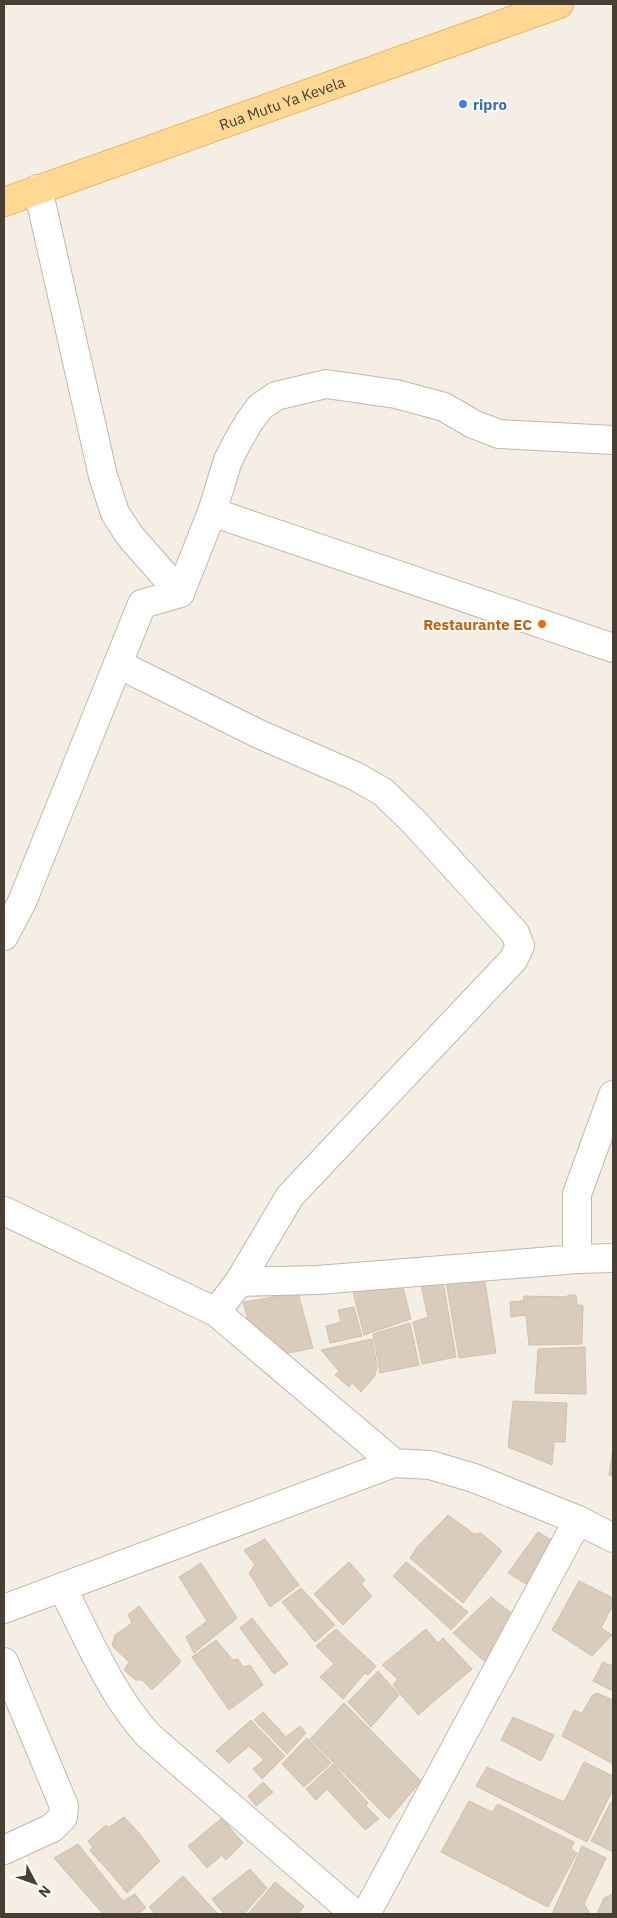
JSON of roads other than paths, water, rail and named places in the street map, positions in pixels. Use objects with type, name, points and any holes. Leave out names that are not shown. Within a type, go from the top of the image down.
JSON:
[{"type":"main road","name":"Rua Mutu Ya Kevela","points":[[4,202],[559,4]]},
{"type":"street","points":[[38,190],[103,476],[115,513],[130,536],[180,593]]},
{"type":"street","points":[[180,593],[212,512],[228,460],[249,422],[260,407],[276,396],[326,384],[396,394],[444,407],[473,424],[499,434],[613,440]]},
{"type":"street","points":[[212,512],[613,648]]},
{"type":"street","points":[[4,936],[22,902],[142,604],[180,593]]},
{"type":"street","points":[[118,664],[259,734],[355,776],[383,792],[414,822],[515,932],[520,946],[513,960],[290,1196],[239,1282],[216,1312]]},
{"type":"street","points":[[577,1259],[577,1194],[613,1095]]},
{"type":"street","points":[[4,1211],[216,1312],[394,1463]]},
{"type":"street","points":[[239,1282],[318,1280],[577,1259],[613,1258]]},
{"type":"street","points":[[4,1609],[394,1463],[430,1465],[474,1478],[578,1520],[613,1538]]},
{"type":"street","points":[[366,1914],[578,1520]]},
{"type":"street","points":[[62,1587],[104,1671],[131,1716],[148,1736],[355,1914]]},
{"type":"street","points":[[4,1662],[64,1806],[63,1817],[52,1828],[4,1850]]},
{"type":"place","name":"ripro","points":[[463,104]]},
{"type":"place","name":"Restaurante EC","points":[[542,624]]}]
